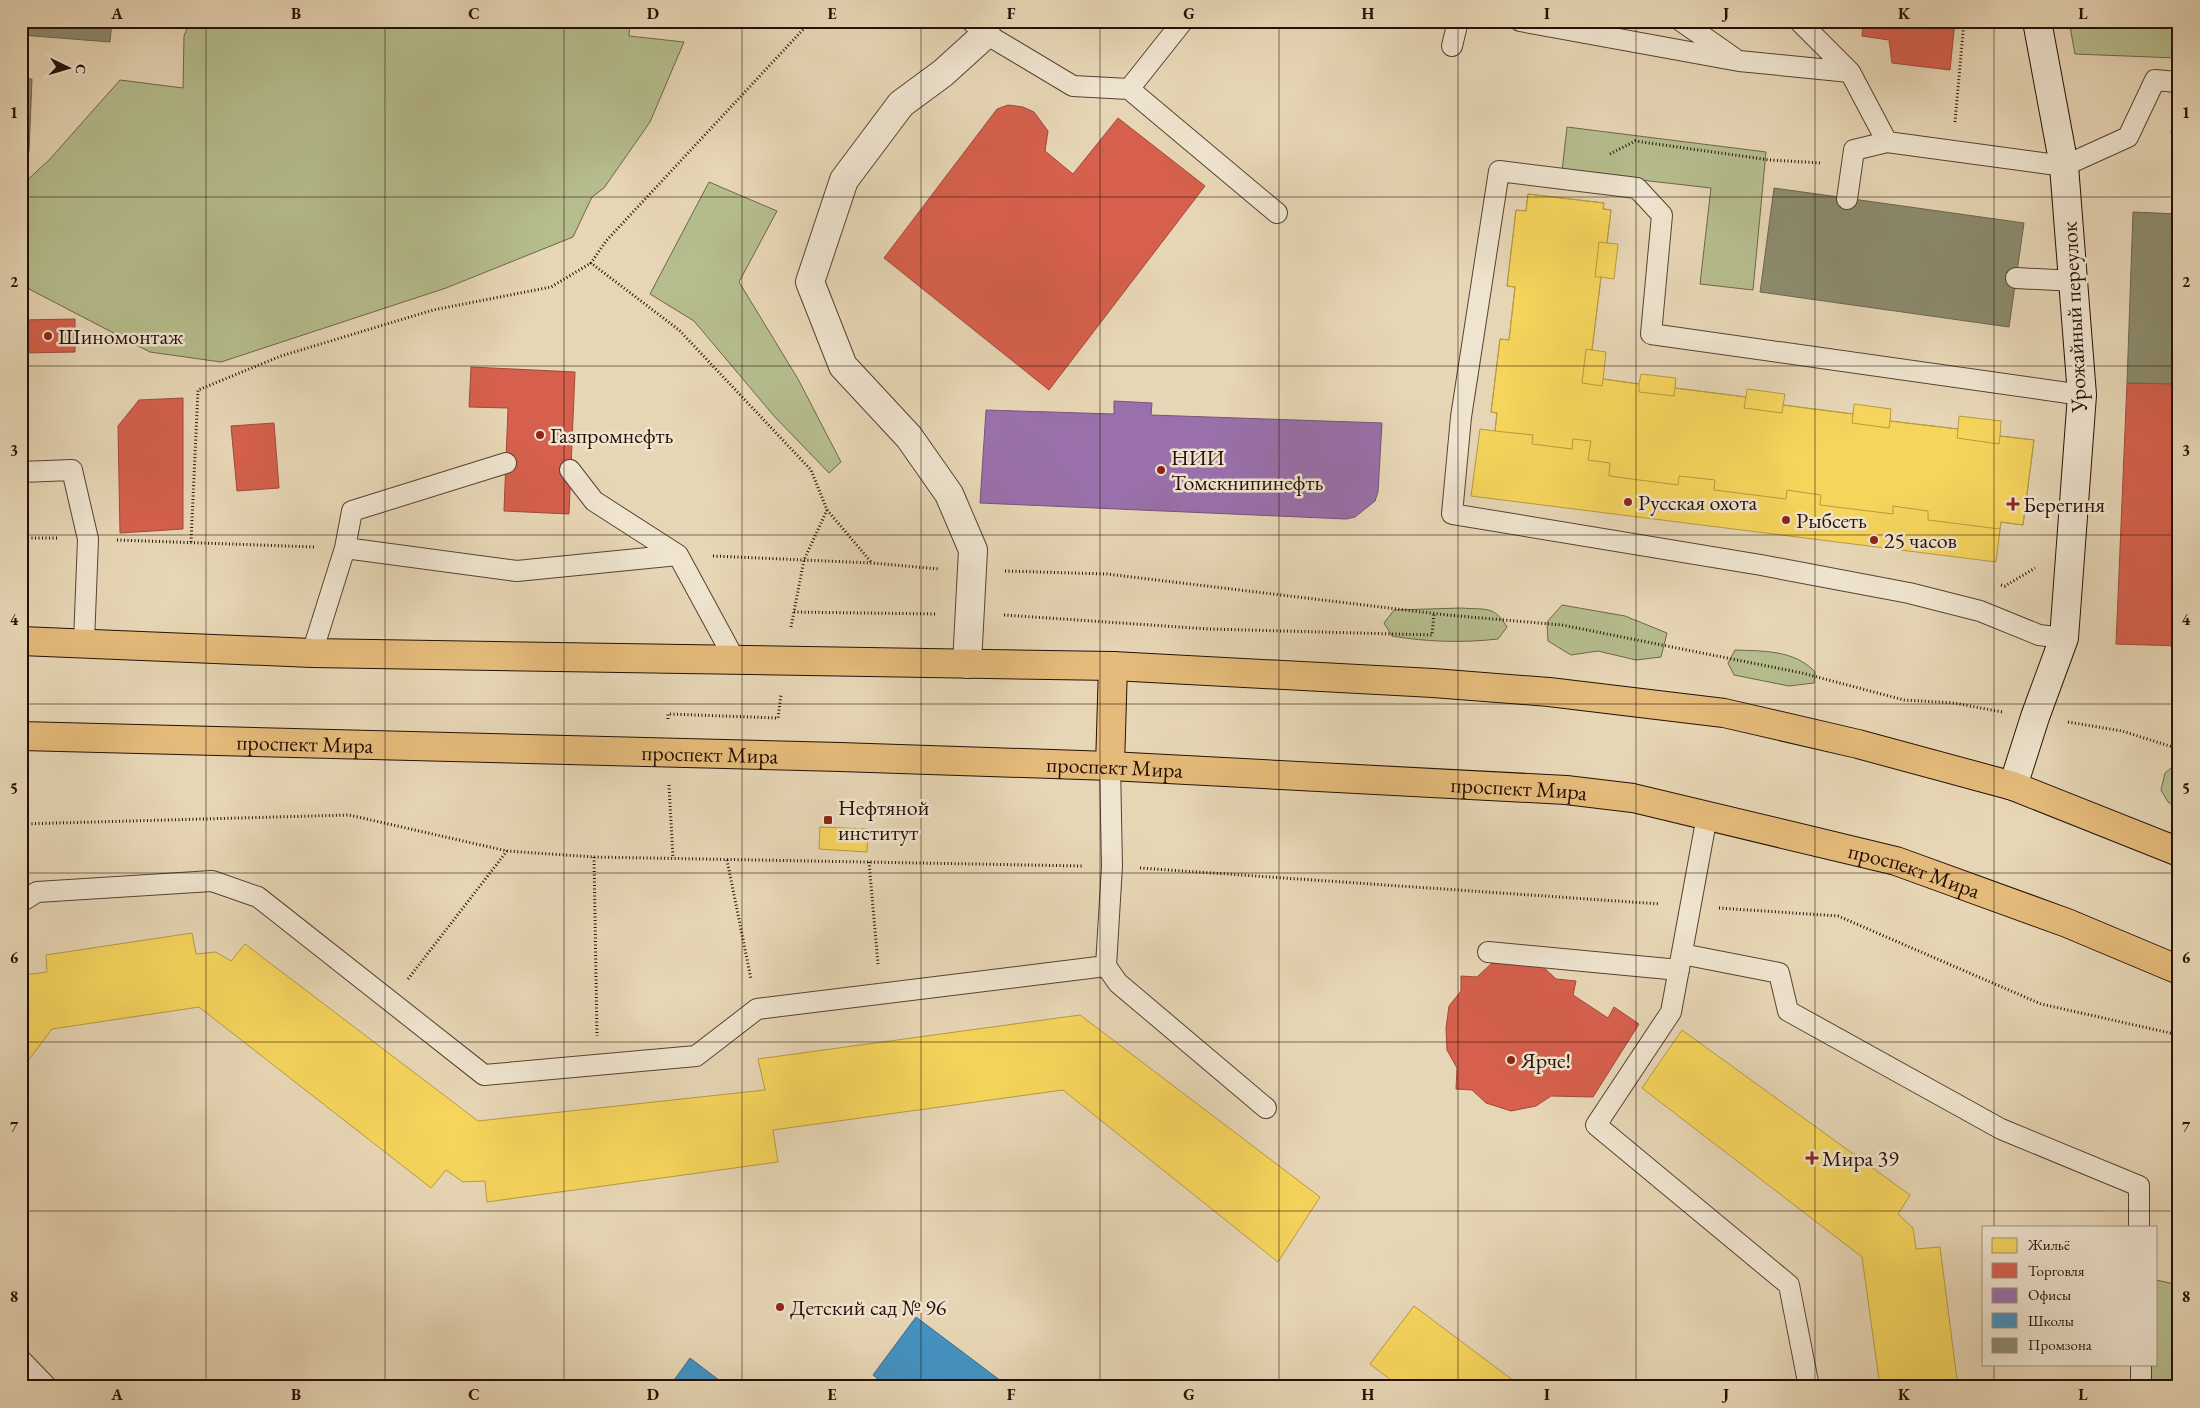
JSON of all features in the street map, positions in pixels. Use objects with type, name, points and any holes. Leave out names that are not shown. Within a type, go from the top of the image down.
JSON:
[{"type":"main road","points":[[21,641],[84,642],[312,653],[1113,666],[1529,690],[1724,713],[1858,744],[2013,786],[2179,852]]},
{"type":"main road","points":[[1110,766],[1113,666]]},
{"type":"main road","name":"проспект Мира","points":[[21,736],[802,756],[1110,766],[1566,790],[1633,798],[1896,860],[2067,923],[2179,970]]},
{"type":"street","name":"Урожайный переулок","points":[[2013,786],[2035,717],[2064,638],[2082,395],[2064,166],[2037,21]]},
{"type":"street","points":[[966,664],[973,550],[949,494],[909,437],[843,366],[810,282],[844,180],[901,104],[942,73],[979,27]]},
{"type":"lane","points":[[1129,89],[1183,21]]},
{"type":"lane","points":[[1452,46],[1458,21]]},
{"type":"lane","points":[[1520,21],[1739,62],[1850,72]]},
{"type":"lane","points":[[1681,21],[1739,62]]},
{"type":"lane","points":[[1799,21],[1850,72],[1887,142]]},
{"type":"lane","points":[[979,27],[1073,86],[1129,89],[1276,213]]},
{"type":"lane","points":[[1847,198],[1854,150],[1887,142],[2064,166],[2128,137],[2155,80],[2177,82]]},
{"type":"lane","points":[[2064,638],[2038,635],[1980,611],[1908,593],[1761,565],[1452,514],[1461,417],[1499,171],[1637,188],[1662,215],[1651,334],[2082,395]]},
{"type":"lane","points":[[2016,278],[2074,282]]},
{"type":"lane","points":[[312,653],[345,548],[352,511],[506,463]]},
{"type":"lane","points":[[21,472],[72,470],[88,539],[84,642]]},
{"type":"lane","points":[[570,470],[594,500],[645,536],[678,554],[735,660]]},
{"type":"lane","points":[[345,548],[518,571],[678,554]]},
{"type":"lane","points":[[1110,766],[1112,866],[1106,966],[1118,983],[1266,1108]]},
{"type":"lane","points":[[1707,816],[1671,1012],[1596,1125],[1789,1285],[1809,1387]]},
{"type":"lane","points":[[21,902],[37,892],[212,881],[258,897],[484,1075],[696,1056],[757,1009],[881,992],[1106,966]]},
{"type":"lane","points":[[1488,952],[1680,962],[1780,973],[1788,1011],[2001,1129],[2139,1186],[2140,1226]]},
{"type":"lane","points":[[21,1360],[47,1387]]},
{"type":"lane","points":[[2141,1366],[2141,1387]]},
{"type":"path","points":[[191,542],[198,390],[281,356],[432,310],[551,287],[591,263],[606,241],[811,21]]},
{"type":"path","points":[[1954,126],[1964,21]]},
{"type":"path","points":[[1565,179],[1635,141],[1770,160],[1829,163]]},
{"type":"path","points":[[591,263],[679,330],[811,470],[827,510],[872,564]]},
{"type":"path","points":[[790,630],[804,560],[827,510]]},
{"type":"path","points":[[88,539],[345,548]]},
{"type":"path","points":[[678,554],[972,570],[1107,574],[1434,613],[1562,625],[1802,673],[1904,700],[1954,704],[2122,731],[2179,750]]},
{"type":"path","points":[[794,612],[969,614],[1228,630],[1432,636],[1434,613]]},
{"type":"path","points":[[668,726],[668,714],[778,718],[781,695]]},
{"type":"path","points":[[669,796],[673,858]]},
{"type":"path","points":[[391,1001],[507,851]]},
{"type":"path","points":[[594,857],[597,1065]]},
{"type":"path","points":[[727,860],[757,1009]]},
{"type":"path","points":[[869,862],[881,992]]},
{"type":"green space","points":[[190,21],[630,21],[629,36],[684,42],[650,122],[604,188],[592,197],[573,237],[446,288],[221,362],[150,352],[29,289],[21,240],[21,186],[50,159],[120,80],[183,88],[184,36]]},
{"type":"green space","points":[[2069,21],[2179,21],[2177,58],[2075,54]]},
{"type":"green space","points":[[1567,127],[1766,152],[1753,290],[1700,284],[1711,188],[1562,171]]},
{"type":"green space","points":[[709,182],[777,211],[739,282],[798,379],[841,462],[829,473],[774,416],[694,321],[650,294]]},
{"type":"green space","points":[[1562,605],[1625,616],[1667,633],[1661,657],[1636,660],[1598,651],[1571,655],[1548,641],[1547,622]]},
{"type":"green space","points":[[1483,609],[1493,612],[1498,615],[1507,627],[1498,639],[1445,641],[1418,640],[1392,636],[1384,623],[1394,610]]},
{"type":"green space","points":[[1735,650],[1778,653],[1798,659],[1815,672],[1814,683],[1789,686],[1734,675],[1728,663]]},
{"type":"green space","points":[[2179,761],[2179,808],[2168,802],[2161,790],[2165,773]]},
{"type":"green space","points":[[2158,1280],[2179,1285],[2179,1387],[2158,1387],[2146,1378],[2147,1366],[2158,1366]]},
{"type":"building: Жильё","points":[[1528,194],[1604,203],[1603,209],[1611,210],[1607,243],[1618,244],[1614,279],[1601,277],[1592,350],[1606,352],[1603,379],[1639,384],[1641,374],[1676,378],[1675,388],[1746,397],[1747,389],[1785,394],[1783,405],[1853,414],[1854,404],[1891,409],[1890,421],[1958,429],[1959,416],[2001,421],[2000,436],[2034,440],[2023,525],[2001,522],[1996,562],[1471,496],[1480,429],[1495,431],[1497,413],[1491,412],[1500,339],[1509,340],[1515,287],[1507,286],[1516,210],[1526,211]]},
{"type":"building: Жильё","points":[[1528,194],[1604,203],[1603,209],[1611,210],[1607,243],[1599,242],[1595,277],[1601,277],[1592,350],[1586,349],[1582,383],[1602,386],[1603,379],[1639,384],[1639,392],[1674,396],[1675,388],[1746,397],[1744,408],[1782,413],[1783,405],[1853,414],[1852,423],[1889,428],[1890,421],[1958,429],[1957,438],[1999,444],[2000,436],[2034,440],[2023,525],[2001,522],[2000,529],[1928,520],[1928,511],[1893,506],[1893,514],[1820,505],[1821,495],[1787,490],[1786,499],[1714,490],[1715,480],[1679,476],[1678,485],[1609,476],[1610,463],[1588,460],[1591,441],[1573,439],[1572,449],[1532,444],[1533,435],[1495,431],[1497,413],[1491,412],[1500,339],[1509,340],[1515,287],[1507,286],[1516,210],[1526,211]]},
{"type":"building: Жильё","points":[[820,827],[868,829],[867,852],[819,849]]},
{"type":"building: Жильё","points":[[192,933],[196,954],[216,952],[231,961],[245,944],[478,1121],[765,1090],[758,1059],[1080,1015],[1320,1197],[1278,1262],[1063,1090],[773,1130],[778,1162],[487,1202],[485,1181],[463,1182],[446,1170],[431,1188],[199,1007],[52,1029],[21,1070],[21,980],[24,975],[47,972],[46,955]]},
{"type":"building: Жильё","points":[[1682,1030],[1910,1195],[1898,1214],[1913,1228],[1916,1249],[1940,1247],[1958,1387],[1880,1387],[1862,1257],[1642,1088]]},
{"type":"building: Жильё","points":[[1414,1306],[1522,1387],[1400,1387],[1370,1364]]},
{"type":"building: Торговля","points":[[1863,21],[1955,21],[1950,70],[1892,63],[1889,40],[1862,36]]},
{"type":"building: Торговля","points":[[1008,105],[1023,107],[1034,112],[1048,131],[1045,151],[1073,174],[1118,118],[1205,186],[1049,390],[884,258],[997,109]]},
{"type":"building: Торговля","name":"Шиномонтаж","points":[[75,319],[75,352],[21,353],[21,320]]},
{"type":"building: Торговля","name":"Газпромнефть","points":[[471,367],[575,372],[569,514],[504,511],[508,408],[469,407]]},
{"type":"building: Торговля","points":[[2127,383],[2179,384],[2179,646],[2116,644]]},
{"type":"building: Торговля","points":[[183,398],[183,529],[120,533],[118,426],[139,400]]},
{"type":"building: Торговля","points":[[274,423],[279,488],[237,491],[231,426]]},
{"type":"building: Торговля","points":[[1493,962],[1541,965],[1556,979],[1576,981],[1573,995],[1608,1018],[1614,1007],[1639,1024],[1593,1097],[1551,1096],[1536,1106],[1511,1111],[1486,1103],[1472,1090],[1456,1089],[1457,1068],[1447,1050],[1446,1028],[1449,1006],[1461,991],[1461,976],[1477,977]]},
{"type":"building: Офисы","points":[[1114,401],[1152,403],[1151,415],[1382,423],[1378,492],[1375,501],[1355,517],[1346,519],[980,503],[986,410],[1114,414]]},
{"type":"building: Школы","points":[[916,1317],[1009,1387],[888,1387],[873,1375]]},
{"type":"building: Школы","points":[[690,1358],[728,1387],[669,1387]]},
{"type":"building: Промзона","points":[[21,21],[112,21],[110,42],[21,35]]},
{"type":"building: Промзона","points":[[2179,67],[2179,134],[2171,133]]},
{"type":"building: Промзона","points":[[21,78],[32,79],[29,152],[21,152]]},
{"type":"building: Промзона","points":[[1774,188],[2024,223],[2009,327],[1760,292]]},
{"type":"building: Промзона","points":[[2133,212],[2179,214],[2179,384],[2127,383]]},
{"type":"place","name":"Шиномонтаж","points":[[48,336]]},
{"type":"place","name":"Газпромнефть","points":[[540,435]]},
{"type":"place","name":"НИИ Томскнипинефть","points":[[1161,470]]},
{"type":"place","name":"Русская охота","points":[[1628,502]]},
{"type":"place","name":"Берегиня","points":[[2013,504]]},
{"type":"place","name":"Рыбсеть","points":[[1786,520]]},
{"type":"place","name":"25 часов","points":[[1874,540]]},
{"type":"place","name":"Нефтяной институт","points":[[828,820]]},
{"type":"place","name":"Ярче!","points":[[1511,1060]]},
{"type":"place","name":"Мира 39","points":[[1812,1158]]},
{"type":"place","name":"Детский сад № 96","points":[[780,1307]]}]
